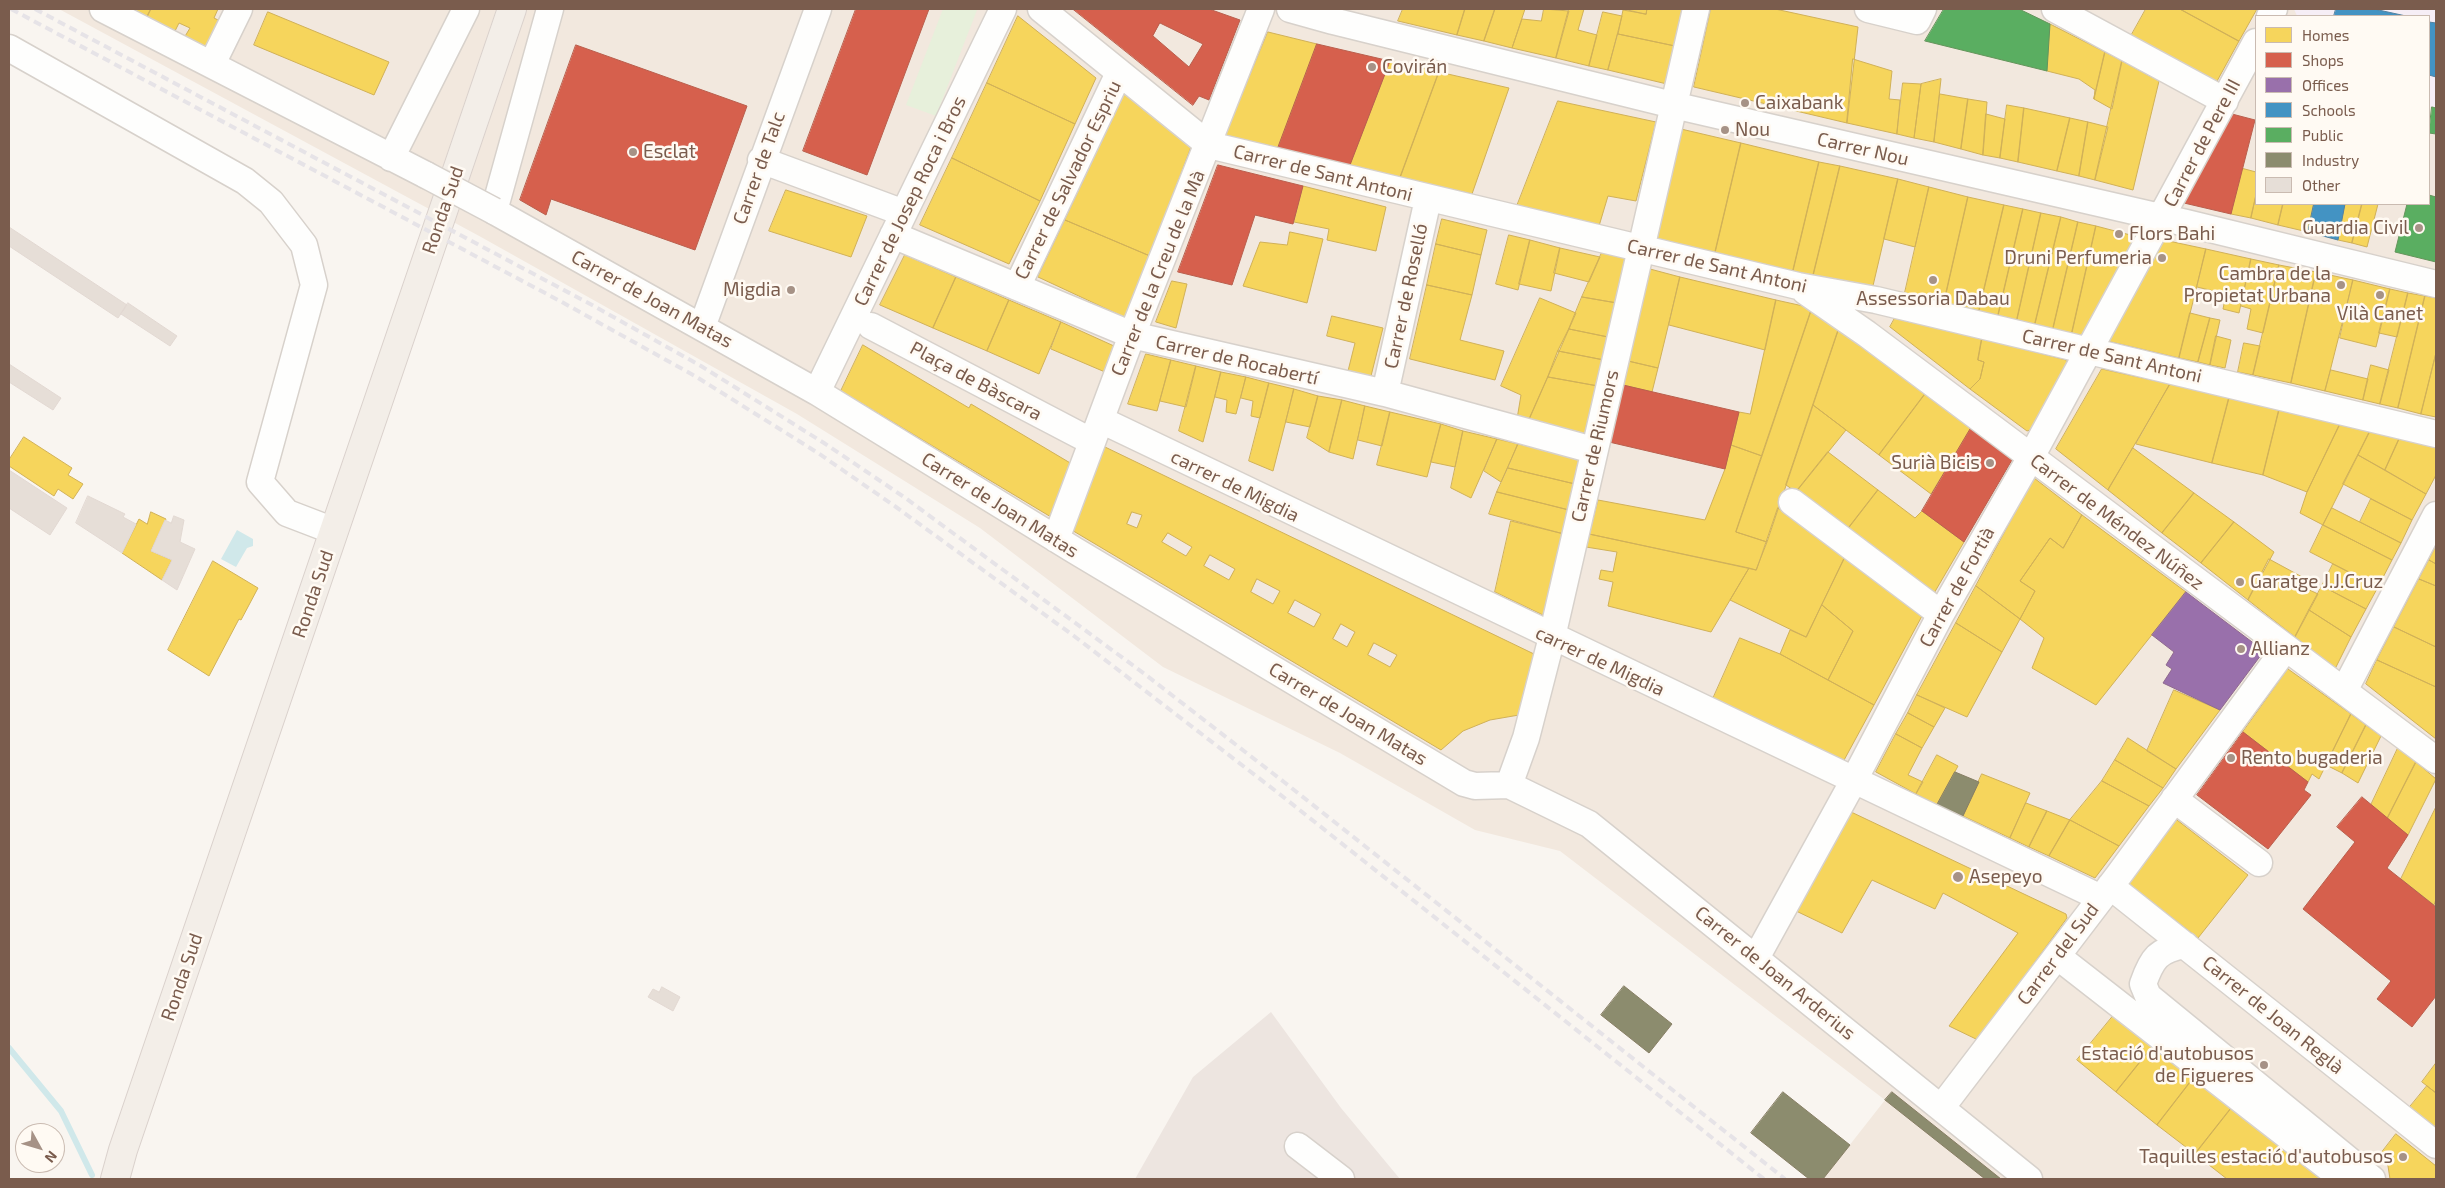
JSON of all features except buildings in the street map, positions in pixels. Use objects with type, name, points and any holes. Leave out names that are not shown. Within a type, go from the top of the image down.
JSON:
[{"type":"main road","name":"Ronda Sud","points":[[115,1179],[123,1150],[512,9]]},
{"type":"street","name":"Carrer de Joan Matas","points":[[103,9],[494,210],[817,392],[1056,539],[1464,783],[1475,786],[1509,785]]},
{"type":"street","points":[[212,64],[239,9]]},
{"type":"street","points":[[392,158],[466,9]]},
{"type":"street","points":[[494,210],[550,9]]},
{"type":"street","name":"Carrer de Talc","points":[[702,327],[761,160],[818,9]]},
{"type":"street","name":"Carrer de Josep Roca i Bros","points":[[817,392],[1003,9]]},
{"type":"street","name":"Carrer de Sant Antoni","points":[[1041,9],[1209,145],[1428,199],[1798,286],[1876,300],[2436,434]]},
{"type":"street","name":"Carrer de la Creu de la Mà","points":[[1056,539],[1091,428],[1132,335],[1209,145],[1261,9]]},
{"type":"street","name":"Carrer Nou","points":[[1295,9],[1673,105],[2162,218],[2436,284]]},
{"type":"street","name":"Carrer de Riumors","points":[[1509,785],[1526,738],[1552,637],[1593,450],[1696,9]]},
{"type":"street","points":[[1868,9],[1917,21],[1924,9]]},
{"type":"street","points":[[2055,9],[2224,101]]},
{"type":"street","name":"Carrer de Pere III","points":[[2162,218],[2255,44]]},
{"type":"street","points":[[9,48],[245,181],[271,202],[304,245],[314,285],[260,482],[287,513],[334,531]]},
{"type":"street","name":"Carrer de Salvador Espriu","points":[[1017,288],[1120,73]]},
{"type":"street","name":"Carrer de Rocabertí","points":[[761,160],[898,224],[1017,288],[1132,335],[1385,394],[1593,450]]},
{"type":"street","name":"Carrer de Roselló","points":[[1385,394],[1428,199]]},
{"type":"street","name":"Carrer de Fortià","points":[[1756,958],[1853,782],[1941,614],[2162,218]]},
{"type":"street","name":"Carrer de Méndez Núñez","points":[[1798,286],[1867,334],[2285,649],[2436,760]]},
{"type":"street","points":[[1867,334],[1866,314],[1876,300]]},
{"type":"street","name":"Plaça de Bàscara","points":[[871,326],[1091,428]]},
{"type":"street","name":"carrer de Migdia","points":[[1091,428],[1552,637],[1853,782],[2105,892]]},
{"type":"street","points":[[1792,502],[1941,614]]},
{"type":"street","points":[[2344,691],[2436,515]]},
{"type":"street","name":"Carrer del Sud","points":[[1941,1108],[2105,892],[2285,649]]},
{"type":"street","name":"Carrer de Joan Arderius","points":[[1509,785],[1589,824],[2030,1179]]},
{"type":"street","points":[[2174,799],[2259,863]]},
{"type":"street","name":"Carrer de Joan Reglà","points":[[2105,892],[2185,945],[2436,1145]]},
{"type":"street","points":[[2185,945],[2167,948],[2150,963],[2143,984],[2148,996],[2372,1179]]},
{"type":"street","points":[[2057,956],[2343,1179]]},
{"type":"street","points":[[1298,1146],[1341,1179]]},
{"type":"shaded area","points":[[59,9],[2436,9],[2436,1179],[1823,1179],[1885,1100],[1560,851],[1475,830],[1340,753],[1163,667],[980,528],[797,414],[481,237]]},
{"type":"shaded area","points":[[2294,9],[2436,9],[2436,108],[2430,107],[2430,15],[2297,15]]},
{"type":"shaded area","points":[[1271,1012],[1341,1108],[1400,1179],[1135,1179],[1193,1077]]},
{"type":"green space","points":[[943,9],[977,10],[936,116],[906,105]]},
{"type":"water","points":[[237,530],[253,539],[253,546],[247,548],[236,567],[221,559]]},
{"type":"waterway","points":[[9,1048],[61,1111],[92,1175]]},
{"type":"railway","points":[[11,9],[560,301],[695,376],[818,453],[1074,636],[1277,792],[1764,1179]]},
{"type":"railway","points":[[35,9],[592,305],[701,366],[824,443],[904,497],[1146,675],[1785,1179]]},
{"type":"place","name":"Covirán","points":[[1372,67]]},
{"type":"place","name":"Caixabank","points":[[1745,103]]},
{"type":"place","name":"Nou","points":[[1725,130]]},
{"type":"place","name":"Esclat","points":[[633,152]]},
{"type":"place","name":"Guardia Civil","points":[[2419,228]]},
{"type":"place","name":"Flors Bahi","points":[[2119,234]]},
{"type":"place","name":"Druni Perfumeria","points":[[2162,258]]},
{"type":"place","name":"Assessoria Dabau","points":[[1933,280]]},
{"type":"place","name":"Cambra de la Propietat Urbana","points":[[2341,285]]},
{"type":"place","name":"Migdia","points":[[791,290]]},
{"type":"place","name":"Vilà Canet","points":[[2380,295]]},
{"type":"place","name":"Surià Bicis","points":[[1990,463]]},
{"type":"place","name":"Garatge J.J.Cruz","points":[[2240,582]]},
{"type":"place","name":"Allianz","points":[[2241,649]]},
{"type":"place","name":"Rento bugaderia","points":[[2231,758]]},
{"type":"place","name":"Asepeyo","points":[[1958,877]]},
{"type":"place","name":"Estació d'autobusos de Figueres","points":[[2264,1065]]},
{"type":"place","name":"Taquilles estació d'autobusos","points":[[2403,1157]]}]
